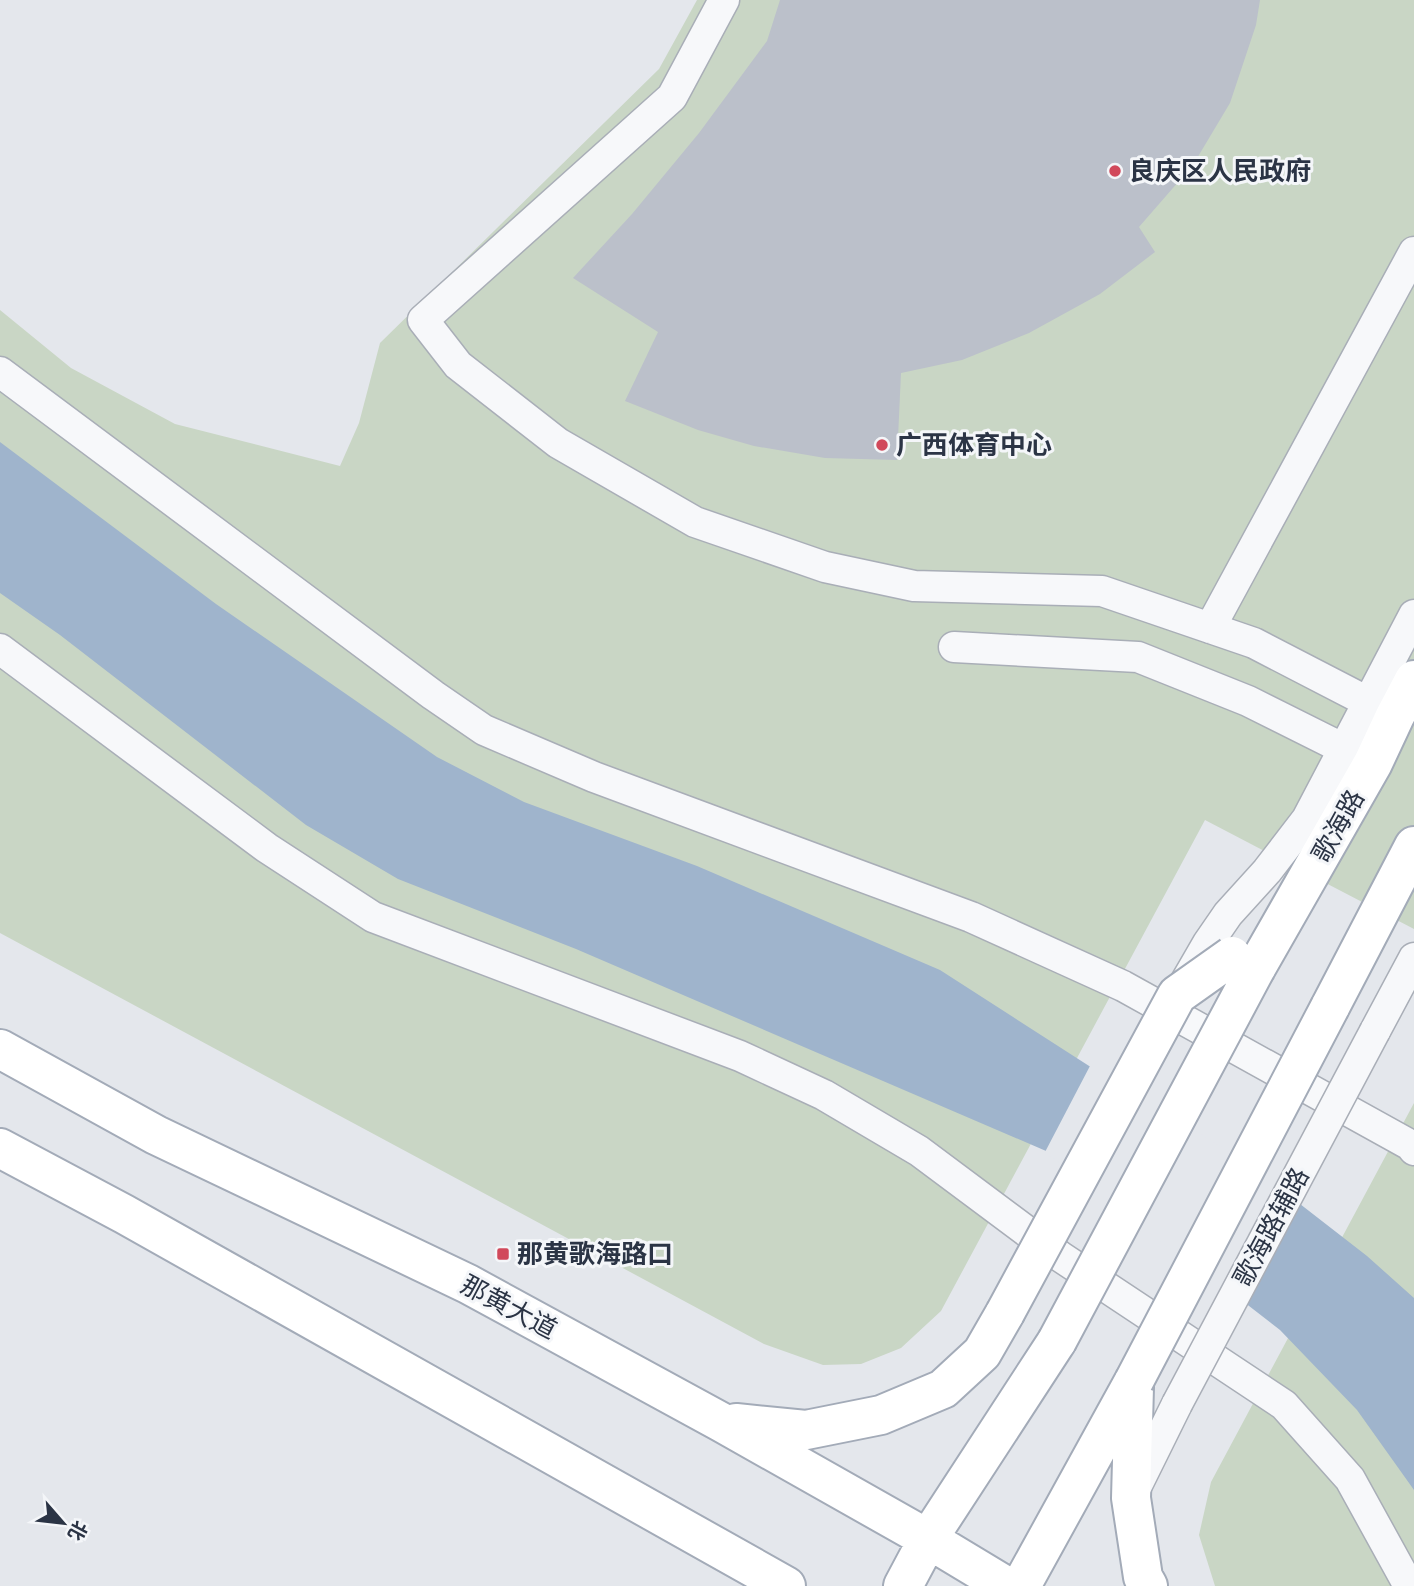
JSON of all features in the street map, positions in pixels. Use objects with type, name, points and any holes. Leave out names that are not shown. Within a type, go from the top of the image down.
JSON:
[{"type":"main road","name":"歌海路","points":[[903,1586],[928,1539],[1058,1341],[1232,956],[1284,922],[1358,756],[1382,709],[1414,680]]},
{"type":"main road","points":[[1021,1586],[1135,1381],[1414,846]]},
{"type":"main road","points":[[722,1422],[806,1430],[881,1415],[943,1389],[982,1353],[1177,995],[1232,956]]},
{"type":"main road","name":"那黄大道","points":[[0,1049],[156,1135],[468,1284],[722,1422],[1006,1586]]},
{"type":"main road","points":[[0,1149],[124,1214],[786,1586]]},
{"type":"main road","points":[[1135,1381],[1131,1497],[1143,1577],[1148,1586]]},
{"type":"street","points":[[724,0],[672,97],[423,320],[458,365],[558,443],[695,523],[825,567],[914,586],[1102,591],[1254,643],[1382,709],[1414,615]]},
{"type":"street","points":[[1210,628],[1414,252]]},
{"type":"street","points":[[0,372],[433,695],[484,730],[594,777],[971,917],[1123,986],[1414,1150]]},
{"type":"street","points":[[954,647],[1138,657],[1248,701],[1358,756],[1267,871],[1228,914],[1232,956]]},
{"type":"street","points":[[0,649],[267,848],[373,917],[740,1056],[824,1095],[919,1151],[1061,1257],[1284,1405],[1350,1479],[1409,1586]]},
{"type":"street","name":"歌海路辅路","points":[[1131,1497],[1177,1404],[1414,958]]},
{"type":"green space","points":[[697,0],[1414,0],[1414,929],[1205,820],[941,1311],[901,1348],[861,1364],[823,1365],[764,1344],[0,933],[0,310],[71,368],[175,424],[340,466],[359,423],[380,343],[659,69]]},
{"type":"green space","points":[[1414,1103],[1414,1586],[1215,1586],[1199,1535],[1211,1482]]},
{"type":"water","points":[[0,442],[216,604],[437,757],[524,802],[697,866],[940,970],[1282,1190],[1367,1256],[1414,1298],[1414,1490],[1357,1410],[1280,1330],[1053,1154],[576,949],[398,879],[306,825],[60,635],[0,593]]},
{"type":"pier","points":[[1091,1064],[1284,1187],[1244,1306],[1052,1157],[1044,1154]]},
{"type":"building","points":[[780,0],[1260,0],[1256,25],[1230,103],[1193,165],[1139,227],[1155,252],[1100,294],[1029,333],[962,360],[901,373],[897,460],[825,458],[754,446],[698,430],[625,401],[658,332],[573,278],[632,214],[699,133],[767,41]]},
{"type":"place","name":"良庆区人民政府","points":[[1115,171]]},
{"type":"place","name":"广西体育中心","points":[[882,445]]},
{"type":"place","name":"那黄歌海路口","points":[[503,1254]]}]
